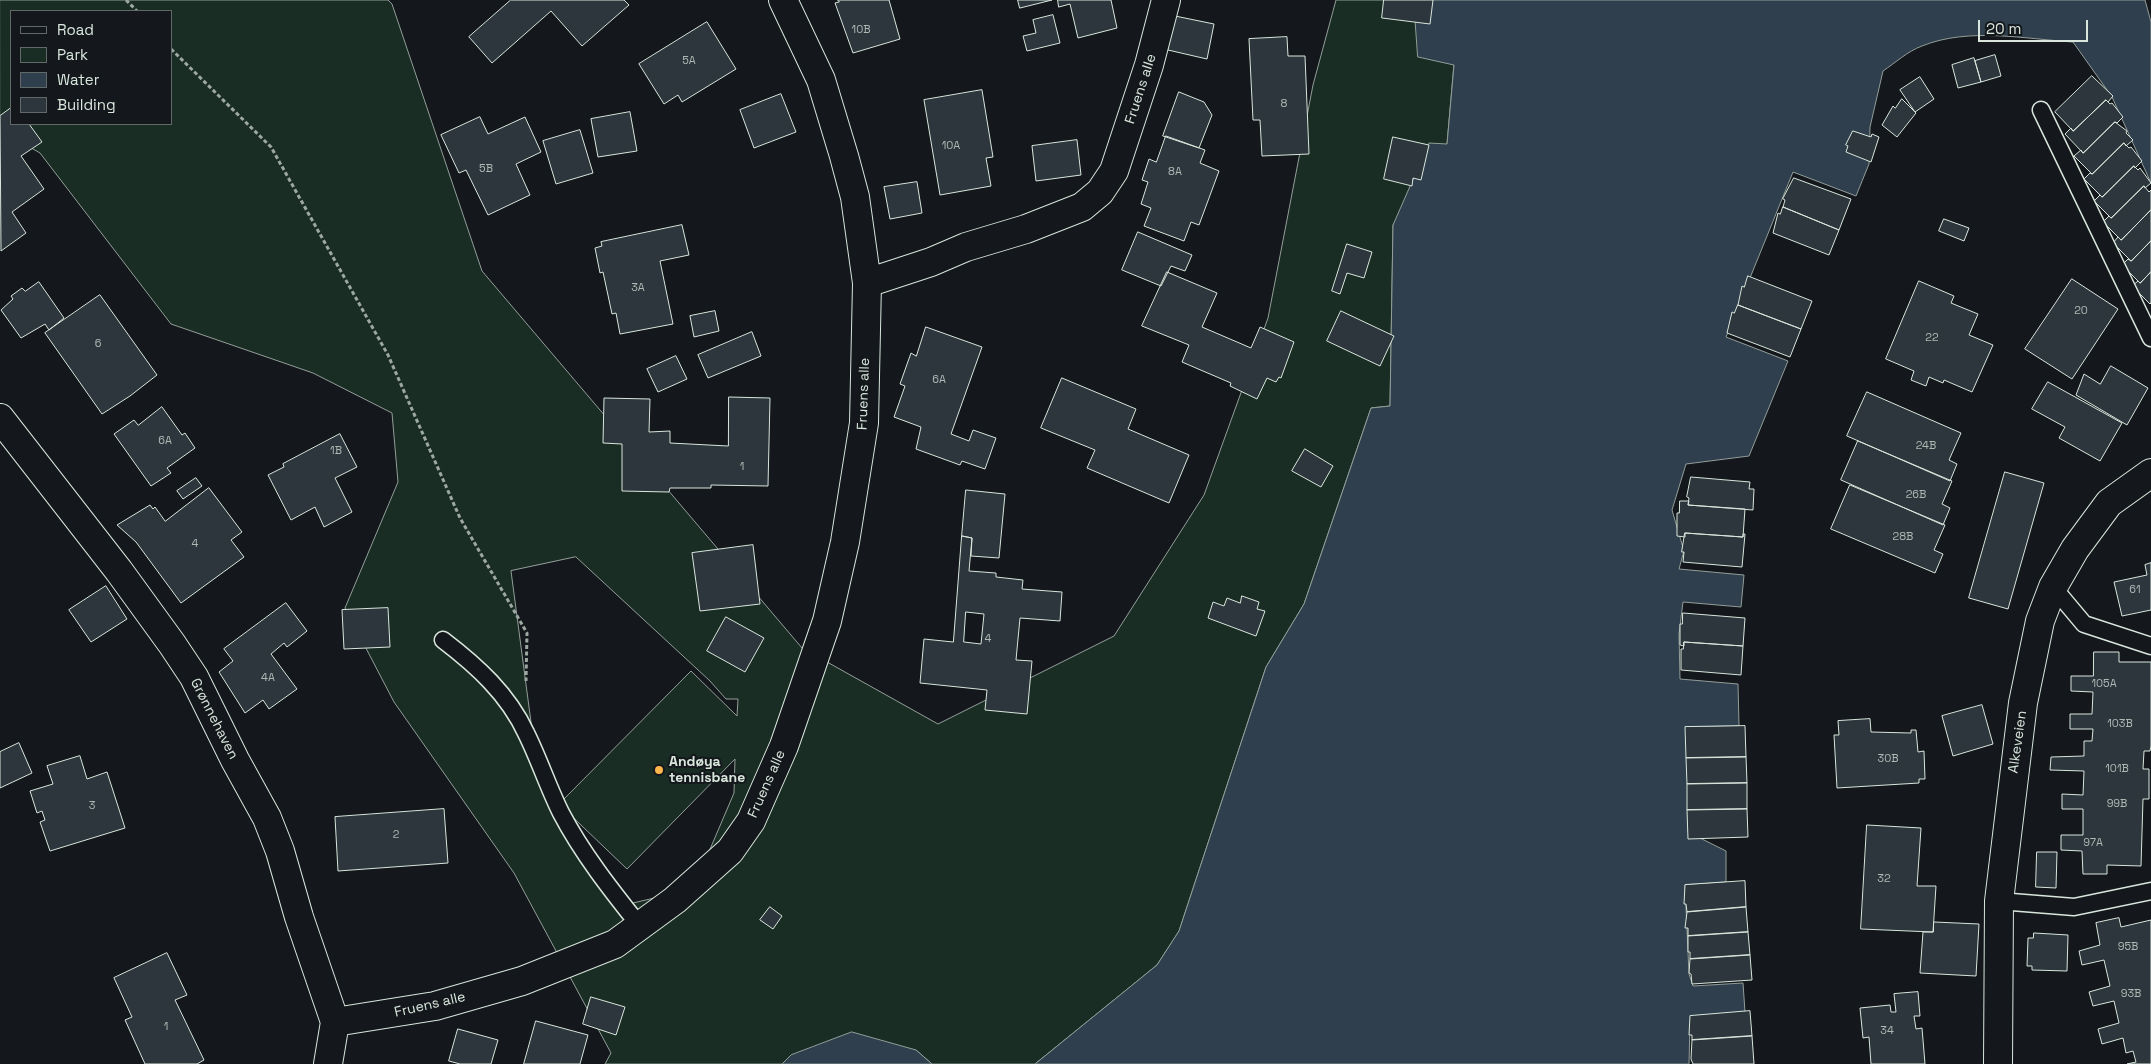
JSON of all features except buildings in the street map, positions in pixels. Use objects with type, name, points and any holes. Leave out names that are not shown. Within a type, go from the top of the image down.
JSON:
[{"type":"street","name":"Fruens alle","points":[[335,1022],[435,1006],[522,981],[616,944],[675,900],[730,851],[751,821],[800,706],[827,621],[845,542],[859,464],[864,423],[867,283],[854,197],[844,156],[821,80],[782,0]]},
{"type":"street","name":"Fruens alle","points":[[867,283],[931,262],[966,247],[1034,226],[1082,207],[1100,192],[1114,171],[1149,65],[1166,0]]},
{"type":"street","name":"Grønnehaven","points":[[0,418],[119,571],[194,677],[235,760],[267,818],[280,851],[299,917],[335,1022],[328,1064]]},
{"type":"street","name":"Alkeveien","points":[[1998,1064],[1999,901],[2023,703],[2040,621],[2053,587],[2074,549],[2109,503],[2151,473]]},
{"type":"lane","points":[[2041,110],[2151,338]]},
{"type":"lane","points":[[2053,587],[2084,624],[2151,646]]},
{"type":"lane","points":[[443,640],[485,675],[511,705],[526,732],[562,813],[614,897],[639,925]]},
{"type":"lane","points":[[1999,901],[2074,907],[2151,892]]},
{"type":"path","points":[[126,0],[135,10]]},
{"type":"path","points":[[172,50],[271,147],[388,355],[460,518],[527,633],[526,732]]},
{"type":"green space","points":[[0,0],[388,0],[392,4],[482,271],[802,648],[938,724],[1114,636],[1204,495],[1268,318],[1313,85],[1336,0],[1414,0],[1454,64],[1447,144],[1393,225],[1390,406],[1371,408],[1304,604],[1266,667],[1179,931],[1157,965],[1035,1064],[932,1064],[916,1050],[791,1055],[782,1064],[605,1064],[611,1053],[514,873],[394,702],[345,608],[398,482],[392,413],[313,373],[171,324],[40,153],[0,130]],"holes":[[[576,557],[710,681],[726,699],[738,699],[737,716],[691,671],[559,804],[627,869],[735,759],[734,793],[693,889],[620,906],[538,775],[511,571]]]},
{"type":"water","points":[[1414,0],[2145,0],[2151,22],[2151,183],[2112,97],[2073,42],[1997,36],[1959,37],[1940,40],[1912,51],[1883,71],[1870,127],[1869,164],[1856,196],[1793,172],[1726,337],[1788,361],[1749,456],[1686,464],[1672,510],[1684,551],[1679,569],[1744,575],[1741,607],[1683,602],[1679,634],[1680,679],[1738,684],[1739,726],[1687,727],[1688,832],[1726,851],[1726,882],[1685,885],[1689,974],[1693,986],[1743,983],[1745,1012],[1690,1024],[1689,1064],[1035,1064],[1157,965],[1179,931],[1266,667],[1304,604],[1371,408],[1390,406],[1393,225],[1429,143],[1447,144],[1454,65],[1418,57]]},
{"type":"water","points":[[852,1032],[916,1050],[932,1064],[782,1064],[791,1055]]},
{"type":"place","name":"Andøya tennisbane","points":[[659,770]]}]
